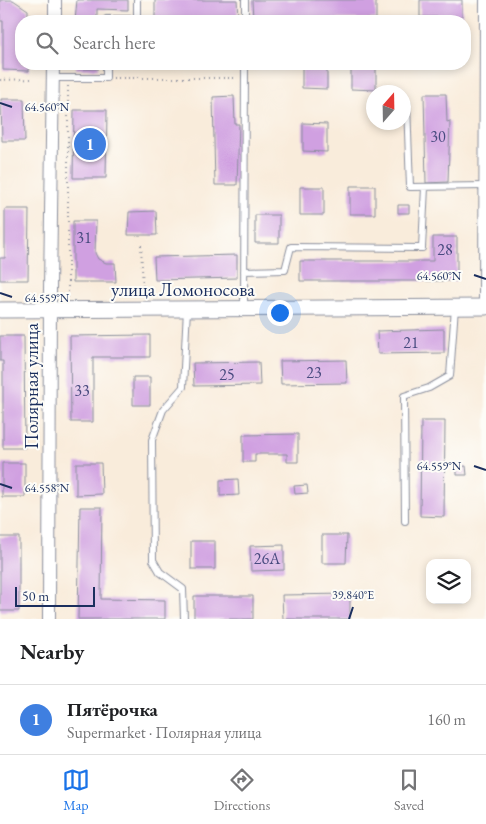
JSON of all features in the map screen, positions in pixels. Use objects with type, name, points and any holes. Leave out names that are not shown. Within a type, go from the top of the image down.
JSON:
[{"type":"street","points":[[55,0],[55,15]]},
{"type":"street","points":[[486,0],[486,307]]},
{"type":"street","name":"Полярная улица","points":[[49,619],[53,70]]},
{"type":"street","name":"улица Ломоносова","points":[[0,310],[486,307]]},
{"type":"lane","points":[[137,0],[137,15]]},
{"type":"lane","points":[[245,0],[245,15]]},
{"type":"lane","points":[[53,78],[106,78],[106,70]]},
{"type":"lane","points":[[244,309],[245,70]]},
{"type":"lane","points":[[408,130],[410,187],[486,186]]},
{"type":"lane","points":[[244,271],[285,270],[291,247],[422,248],[425,187]]},
{"type":"lane","points":[[405,521],[404,396],[429,388],[450,376],[455,307]]},
{"type":"lane","points":[[184,619],[183,589],[160,572],[153,560],[152,440],[163,410],[183,387],[187,309]]},
{"type":"path","points":[[68,78],[68,299]]},
{"type":"path","points":[[106,78],[245,78]]},
{"type":"path","points":[[0,80],[31,79]]},
{"type":"path","points":[[142,245],[143,290]]},
{"type":"building","points":[[0,0],[13,0],[28,10],[28,15],[15,15],[15,70],[29,71],[3,70],[3,21],[0,21]]},
{"type":"building","points":[[77,0],[128,0],[128,10],[97,9],[97,15],[76,15]]},
{"type":"building","points":[[155,0],[237,0],[238,15],[155,15]]},
{"type":"building","points":[[252,0],[376,0],[376,15],[253,15]]},
{"type":"building","points":[[420,0],[462,0],[462,15],[420,15]]},
{"type":"building","points":[[302,70],[327,70],[327,89],[302,88]]},
{"type":"building","points":[[351,70],[376,70],[376,85],[366,85],[366,90],[351,89]]},
{"type":"building","points":[[424,94],[446,94],[447,122],[450,121],[448,182],[426,183]]},
{"type":"building","points":[[234,96],[235,124],[239,124],[237,185],[215,185],[213,97]]},
{"type":"building","points":[[1,99],[24,99],[25,141],[2,141]]},
{"type":"building","points":[[74,110],[107,110],[106,178],[73,178]]},
{"type":"building","points":[[303,123],[327,124],[327,152],[303,151]]},
{"type":"building","points":[[350,186],[375,186],[375,214],[350,214]]},
{"type":"building","points":[[300,187],[324,187],[324,215],[300,215]]},
{"type":"building","points":[[398,205],[409,205],[409,213],[398,213]]},
{"type":"building","points":[[5,209],[29,209],[28,280],[0,280],[0,258],[5,258]]},
{"type":"building","points":[[156,211],[157,235],[128,235],[129,212]]},
{"type":"building","points":[[255,215],[279,215],[279,243],[255,243]]},
{"type":"building","points":[[73,221],[96,221],[95,253],[98,259],[106,263],[115,263],[116,282],[73,282]]},
{"type":"building","points":[[433,237],[457,237],[457,281],[300,281],[300,261],[433,261]]},
{"type":"building","points":[[237,255],[237,278],[155,280],[154,257]]},
{"type":"building","points":[[444,329],[444,353],[378,354],[377,331]]},
{"type":"building","points":[[150,335],[150,357],[93,357],[93,422],[71,422],[70,336]]},
{"type":"building","points":[[0,336],[24,336],[25,448],[3,448],[3,361],[0,361]]},
{"type":"building","points":[[346,360],[347,383],[281,384],[280,361]]},
{"type":"building","points":[[259,362],[260,385],[194,386],[193,363]]},
{"type":"building","points":[[133,377],[150,377],[150,405],[133,405]]},
{"type":"building","points":[[421,421],[445,421],[444,517],[420,516]]},
{"type":"building","points":[[298,434],[298,462],[287,462],[287,454],[255,454],[255,462],[243,462],[243,435]]},
{"type":"building","points":[[2,463],[25,463],[25,497],[2,497]]},
{"type":"building","points":[[76,463],[101,463],[102,494],[76,495]]},
{"type":"building","points":[[466,466],[467,475],[457,475],[457,467]]},
{"type":"building","points":[[238,479],[239,495],[220,496],[220,480]]},
{"type":"building","points":[[307,485],[308,493],[295,494],[294,486]]},
{"type":"building","points":[[80,507],[102,507],[101,599],[165,600],[165,619],[78,619]]},
{"type":"building","points":[[322,535],[347,535],[346,563],[322,563]]},
{"type":"building","points":[[0,537],[19,537],[19,611],[0,611]]},
{"type":"building","points":[[191,541],[215,541],[215,569],[191,569]]},
{"type":"building","points":[[284,545],[284,570],[251,571],[250,546]]},
{"type":"building","points":[[350,594],[350,619],[283,619],[282,595]]},
{"type":"building","points":[[194,596],[253,596],[253,619],[194,619]]},
{"type":"place","name":"Пятёрочка","points":[[90,144]]}]
